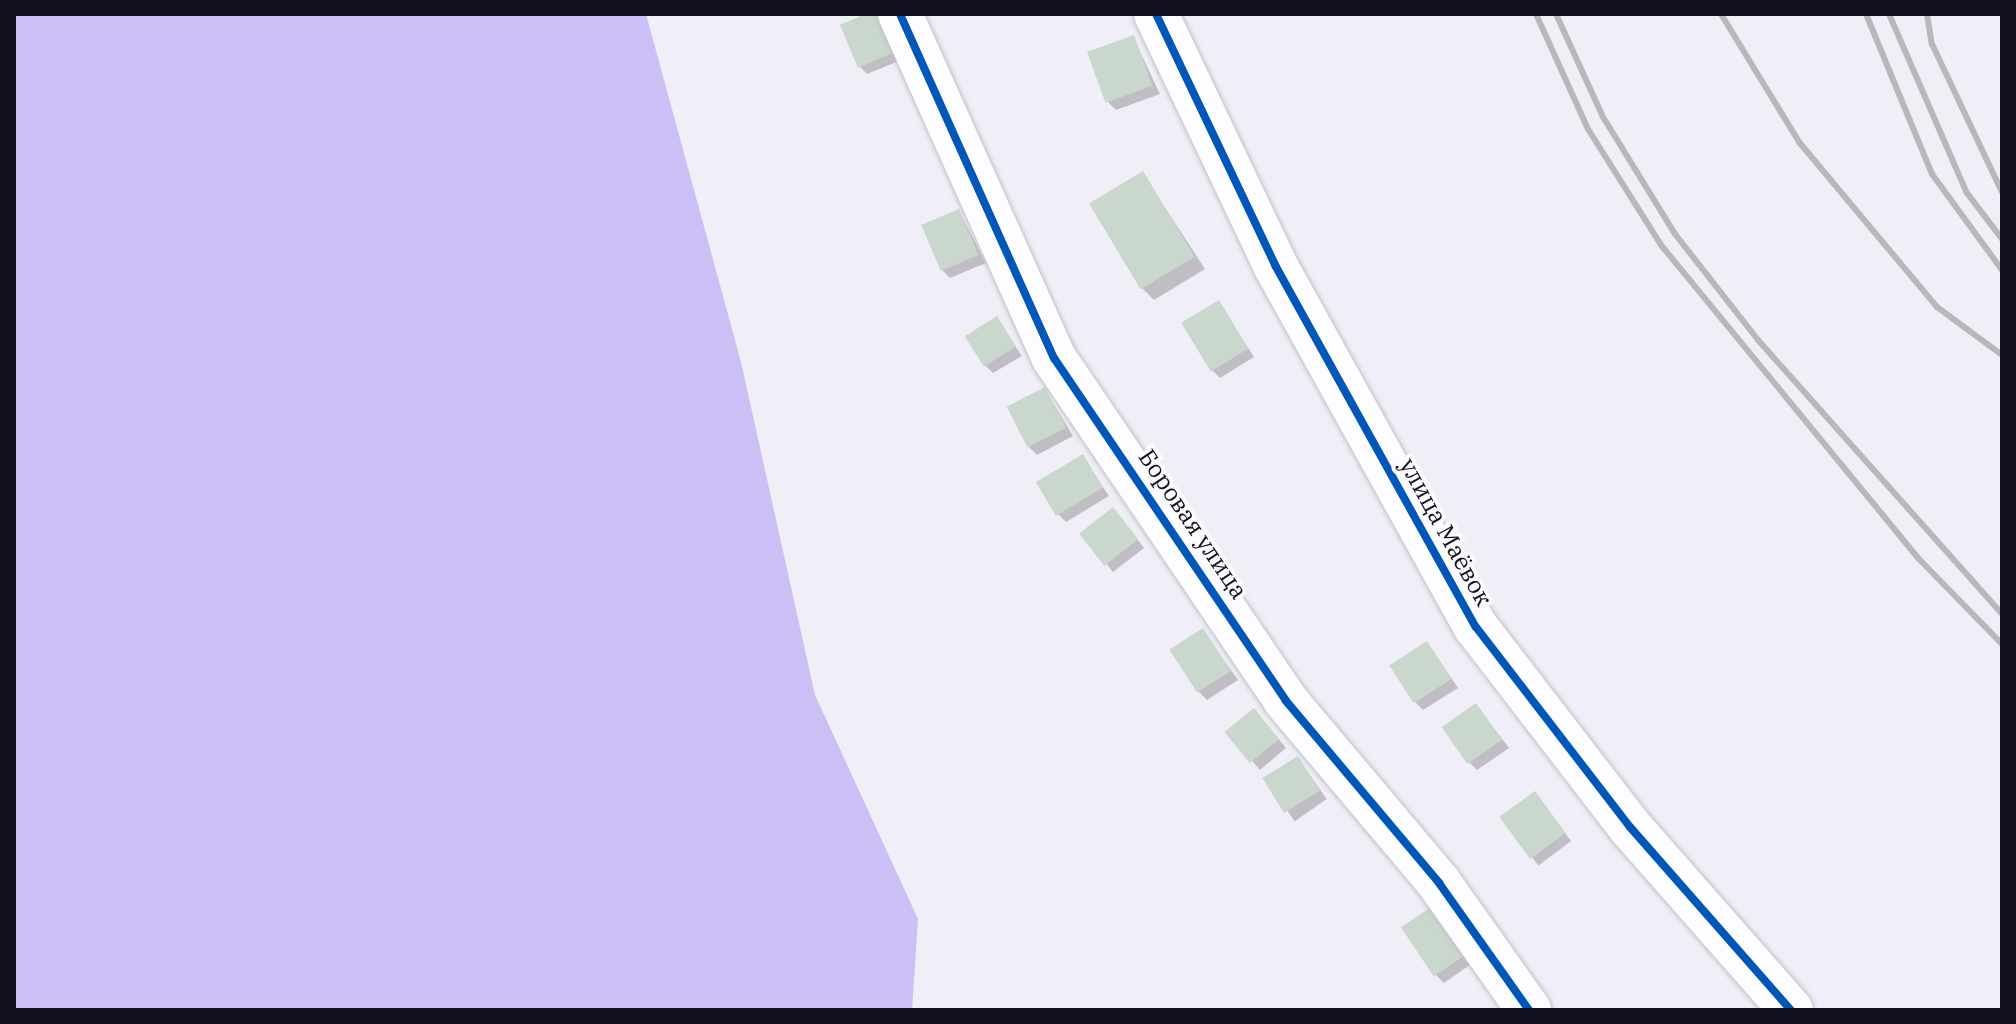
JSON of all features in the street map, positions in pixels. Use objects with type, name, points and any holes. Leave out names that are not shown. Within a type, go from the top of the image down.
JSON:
[{"type":"street","name":"Боровая улица","points":[[900,14],[1054,358],[1286,701],[1439,883],[1529,1010]]},
{"type":"street","name":"улица Маёвок","points":[[1156,14],[1275,265],[1476,627],[1630,827],[1791,1010]]},
{"type":"shaded area","points":[[14,14],[646,14],[741,362],[815,695],[918,919],[912,1010],[14,1010]]},
{"type":"building","points":[[865,14],[882,14],[897,51],[858,68],[840,25]]},
{"type":"building","points":[[1134,35],[1152,86],[1105,103],[1087,52]]},
{"type":"building","points":[[1143,171],[1195,257],[1141,289],[1089,203]]},
{"type":"building","points":[[959,209],[979,255],[941,271],[921,225]]},
{"type":"building","points":[[1219,300],[1248,349],[1211,372],[1181,323]]},
{"type":"building","points":[[997,316],[1016,347],[984,367],[965,336]]},
{"type":"building","points":[[1045,387],[1066,428],[1028,448],[1007,407]]},
{"type":"building","points":[[1083,454],[1103,487],[1056,516],[1036,482]]},
{"type":"building","points":[[1113,507],[1138,539],[1104,566],[1079,533]]},
{"type":"building","points":[[1203,628],[1231,671],[1197,693],[1169,650]]},
{"type":"building","points":[[1427,641],[1452,679],[1414,703],[1389,666]]},
{"type":"building","points":[[1476,703],[1502,740],[1467,764],[1442,727]]},
{"type":"building","points":[[1254,708],[1279,739],[1250,763],[1224,732]]},
{"type":"building","points":[[1298,756],[1320,791],[1284,813],[1262,778]]},
{"type":"building","points":[[1535,791],[1566,833],[1530,859],[1499,817]]},
{"type":"building","points":[[1434,905],[1467,954],[1434,976],[1401,927]]},
{"type":"railway","points":[[1536,14],[1588,129],[1661,245],[1919,559],[2002,644]]},
{"type":"railway","points":[[1556,14],[1603,117],[1675,234],[1758,340],[2002,614]]},
{"type":"railway","points":[[1721,14],[1799,142],[1937,307],[2002,355]]},
{"type":"railway","points":[[1866,14],[1932,174],[2002,270]]},
{"type":"railway","points":[[1889,14],[1967,193],[2002,239]]},
{"type":"railway","points":[[1927,14],[1932,44],[2002,192]]},
{"type":"cycle path","points":[[900,14],[1054,358],[1286,701],[1439,883],[1529,1010]]},
{"type":"cycle path","points":[[1156,14],[1275,265],[1476,627],[1630,827],[1791,1010]]}]
